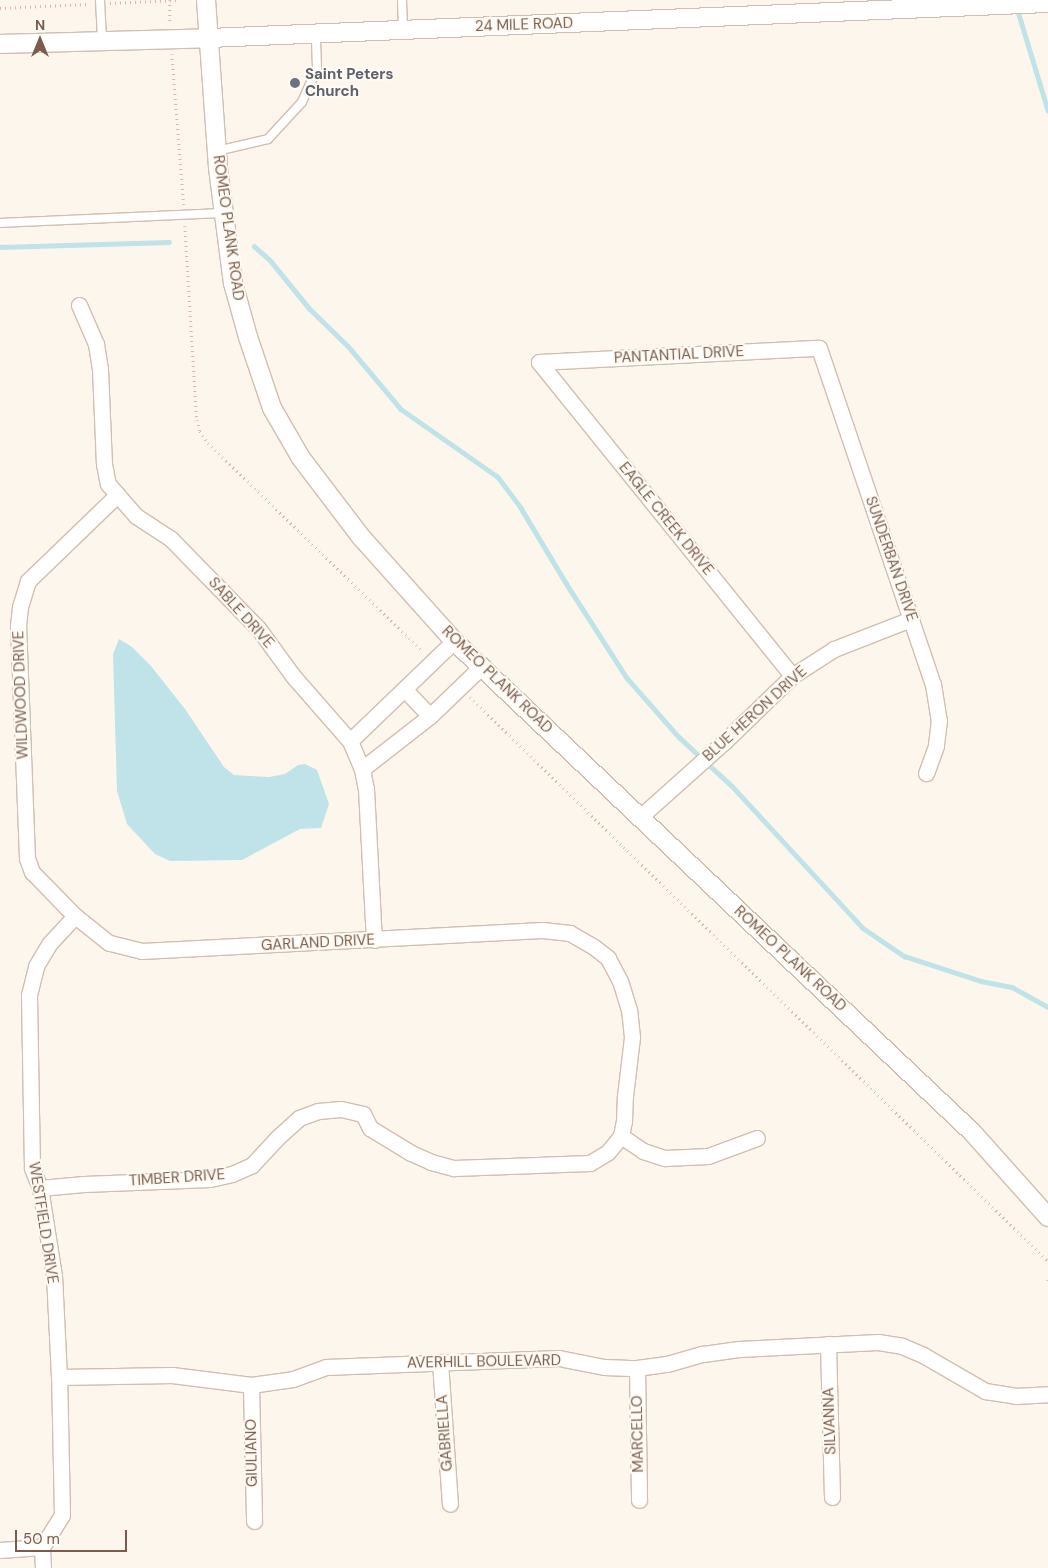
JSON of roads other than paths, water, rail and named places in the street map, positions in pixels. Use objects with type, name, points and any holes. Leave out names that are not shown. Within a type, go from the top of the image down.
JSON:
[{"type":"street","name":"ROMEO PLANK ROAD","points":[[206,0],[217,151],[233,283],[272,408],[301,458],[361,537],[454,641],[972,1132],[1048,1217]]},
{"type":"street","name":"24 MILE ROAD","points":[[0,44],[316,34],[1040,3]]},
{"type":"street","name":"SABLE DRIVE","points":[[79,304],[96,344],[100,368],[104,464],[108,484],[136,516],[171,538],[258,628],[293,676],[350,741],[362,769],[366,788],[374,940]]},
{"type":"street","name":"PANTANTIAL DRIVE","points":[[539,362],[819,348]]},
{"type":"street","name":"SUNDERBAN DRIVE","points":[[819,348],[933,684],[939,720],[936,746],[926,773]]},
{"type":"street","name":"EAGLE CREEK DRIVE","points":[[539,362],[792,676]]},
{"type":"street","name":"WILDWOOD DRIVE","points":[[75,916],[32,872],[28,858],[18,626],[20,607],[28,580],[117,495]]},
{"type":"street","name":"BLUE HERON DRIVE","points":[[640,817],[724,742],[792,676],[834,649],[911,618]]},
{"type":"street","points":[[350,741],[454,641]]},
{"type":"street","points":[[362,769],[430,716],[481,666]]},
{"type":"street","points":[[405,690],[430,716]]},
{"type":"street","name":"GARLAND DRIVE","points":[[75,916],[109,943],[142,951],[542,930],[570,933],[608,958],[620,981],[629,1010],[632,1036],[621,1136]]},
{"type":"street","name":"WESTFIELD DRIVE","points":[[42,1547],[62,1515],[59,1377],[54,1276],[40,1188],[32,1168],[29,994],[36,966],[49,944],[75,916]]},
{"type":"street","name":"TIMBER DRIVE","points":[[40,1188],[210,1178],[232,1174],[252,1165],[299,1118],[318,1110],[341,1109],[363,1114],[370,1128],[411,1153],[431,1162],[454,1168],[590,1163],[608,1152],[621,1136]]},
{"type":"street","points":[[621,1136],[643,1150],[665,1158],[708,1156],[757,1138]]},
{"type":"street","name":"AVERHILL BOULEVARD","points":[[59,1377],[172,1374],[251,1385],[293,1379],[326,1367],[558,1358],[604,1367],[636,1368],[667,1364],[712,1353],[878,1342],[902,1346],[923,1354],[985,1390],[1015,1396],[1048,1394]]},
{"type":"street","name":"SILVANNA","points":[[828,1344],[832,1497]]},
{"type":"street","name":"GABRIELLA","points":[[440,1362],[450,1504]]},
{"type":"street","name":"MARCELLO","points":[[636,1368],[638,1500]]},
{"type":"street","name":"GIULIANO","points":[[251,1385],[254,1521]]},
{"type":"street","points":[[0,1550],[42,1547],[43,1568]]},
{"type":"lane","points":[[100,0],[102,42]]},
{"type":"lane","points":[[402,0],[403,30]]},
{"type":"lane","points":[[217,151],[268,139],[302,102],[317,68],[316,34]]},
{"type":"lane","points":[[0,223],[224,213]]},
{"type":"water","points":[[119,639],[132,647],[151,666],[185,709],[224,767],[234,775],[269,777],[285,774],[298,765],[305,764],[317,770],[329,804],[321,828],[300,829],[242,860],[170,861],[155,854],[127,824],[117,791],[113,654]]},
{"type":"waterway","points":[[1017,8],[1048,110]]},
{"type":"waterway","points":[[0,247],[169,242]]},
{"type":"waterway","points":[[254,246],[270,260],[309,308],[348,346],[401,409],[498,477],[521,508],[627,678],[679,737],[732,786],[863,928],[904,956],[981,981],[1012,987],[1048,1007]]},
{"type":"place","name":"Saint Peters Church","points":[[295,83]]}]
